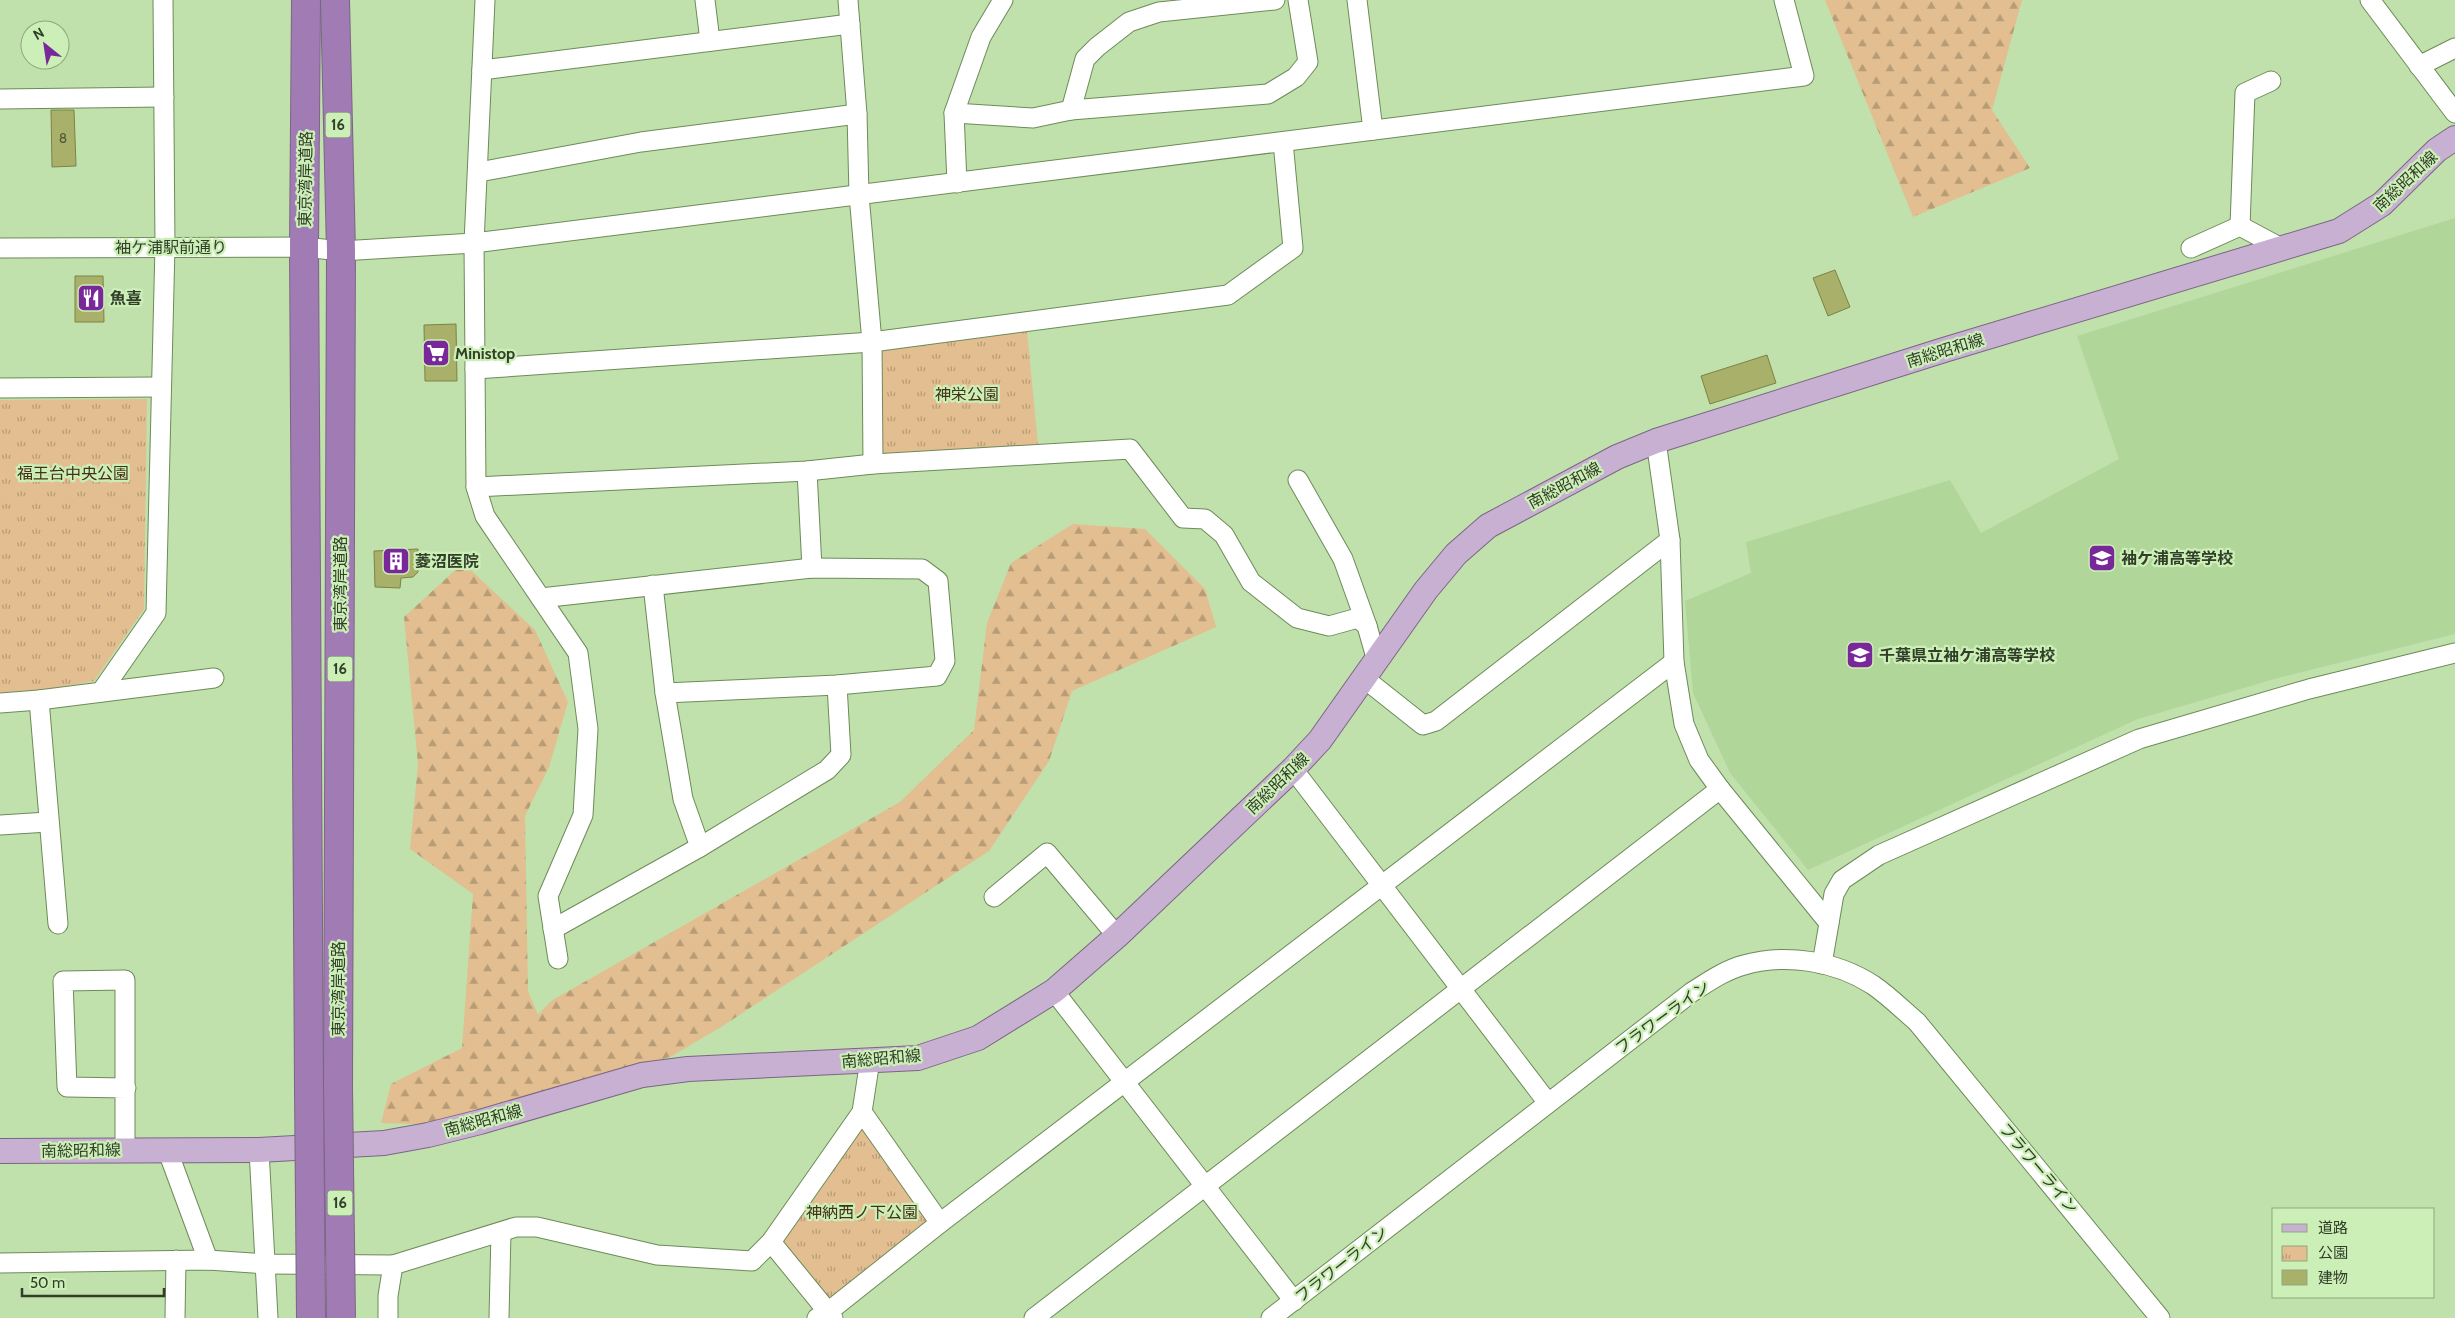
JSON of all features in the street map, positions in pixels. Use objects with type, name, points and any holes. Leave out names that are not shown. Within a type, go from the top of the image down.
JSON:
[{"type":"highway","name":"東京湾岸道路","points":[[306,0],[304,247],[310,1318]]},
{"type":"highway","name":"東京湾岸道路","points":[[335,0],[342,251],[338,1087],[341,1318]]},
{"type":"main road","name":"南総昭和線","points":[[0,1151],[125,1149],[258,1150],[384,1143],[428,1135],[642,1074],[688,1069],[918,1058],[978,1038],[1054,991],[1117,936],[1293,769],[1320,740],[1426,590],[1456,554],[1488,526],[1617,457],[1656,441],[1944,350],[2339,231],[2382,204],[2437,150],[2455,138]]},
{"type":"street","points":[[101,692],[156,613],[160,387],[165,246],[163,0]]},
{"type":"street","points":[[485,0],[479,172],[474,243],[476,486],[484,516],[578,653],[588,730],[584,815],[548,896],[558,959]]},
{"type":"street","points":[[705,0],[710,41]]},
{"type":"street","points":[[848,0],[857,114],[859,195],[872,342],[873,464]]},
{"type":"street","points":[[956,182],[954,113],[981,37],[1003,0]]},
{"type":"street","points":[[1071,110],[1085,59],[1129,22],[1159,12],[1275,0]]},
{"type":"street","points":[[954,113],[1033,118],[1071,110],[1268,94],[1296,77],[1308,62],[1298,0]]},
{"type":"street","points":[[1357,0],[1372,130]]},
{"type":"street","name":"袖ケ浦駅前通り","points":[[0,248],[304,247],[342,251],[474,243],[1804,76],[1784,0]]},
{"type":"street","points":[[2370,0],[2455,112]]},
{"type":"street","points":[[482,70],[850,24]]},
{"type":"street","points":[[2419,66],[2455,48]]},
{"type":"street","points":[[2240,226],[2245,93],[2271,81]]},
{"type":"street","points":[[0,99],[164,97]]},
{"type":"street","points":[[479,172],[641,142],[857,114]]},
{"type":"street","points":[[475,369],[872,342],[1228,295],[1293,248],[1283,142]]},
{"type":"street","points":[[2191,248],[2240,226]]},
{"type":"street","points":[[2240,226],[2283,249]]},
{"type":"street","points":[[0,388],[160,387]]},
{"type":"street","points":[[1656,441],[1670,540],[1674,662],[1684,724],[1699,760],[1720,789],[1829,923]]},
{"type":"street","points":[[476,486],[807,471],[873,464],[1130,449],[1183,518],[1205,519],[1224,535],[1251,582],[1297,618],[1329,626],[1358,618],[1367,626]]},
{"type":"street","points":[[807,471],[812,568]]},
{"type":"street","points":[[1298,480],[1343,559],[1367,626],[1371,670],[1423,725],[1436,720],[1670,540]]},
{"type":"street","points":[[541,598],[812,568],[922,570],[938,580],[945,661],[937,676],[837,685],[665,693]]},
{"type":"street","points":[[653,585],[665,693],[683,799],[700,847]]},
{"type":"street","points":[[1822,964],[1834,894],[1842,880],[1879,855],[2139,739],[2309,689],[2455,653]]},
{"type":"street","points":[[771,1242],[826,1316],[940,1223],[1674,662]]},
{"type":"street","points":[[0,703],[39,700],[214,678]]},
{"type":"street","points":[[553,929],[700,847],[827,770],[841,755],[837,685]]},
{"type":"street","points":[[39,700],[58,924]]},
{"type":"street","points":[[1293,769],[1548,1104]]},
{"type":"street","points":[[1034,1318],[1460,987],[1720,789]]},
{"type":"street","points":[[0,825],[48,822]]},
{"type":"street","points":[[994,897],[1047,853],[1117,936]]},
{"type":"street","name":"フラワーライン","points":[[1272,1318],[1692,992],[1743,965],[1778,960],[1803,960],[1850,973],[1873,986],[1918,1022],[2160,1318]]},
{"type":"street","points":[[125,1149],[126,1088],[125,980],[63,981],[66,1087],[126,1088]]},
{"type":"street","points":[[1054,991],[1294,1301]]},
{"type":"street","points":[[0,1263],[208,1260],[267,1264],[393,1265],[516,1227],[537,1227],[657,1255],[752,1261],[771,1242],[862,1112],[870,1060]]},
{"type":"street","points":[[862,1112],[940,1223]]},
{"type":"street","points":[[167,1149],[208,1260]]},
{"type":"street","points":[[258,1150],[267,1264],[268,1318]]},
{"type":"street","points":[[499,1318],[500,1232]]},
{"type":"street","points":[[175,1318],[176,1260]]},
{"type":"street","points":[[388,1318],[388,1296],[393,1265]]},
{"type":"shaded area","name":"袖ケ浦高等学校","points":[[2455,218],[2455,634],[2278,678],[2138,719],[1808,870],[1730,773],[1693,693],[1685,601],[1751,573],[1746,542],[1950,480],[1981,533],[2119,459],[2077,336]]},
{"type":"green space","points":[[1825,0],[2022,0],[1992,110],[2030,168],[1913,217]]},
{"type":"green space","name":"神栄公園","points":[[1026,321],[1039,455],[873,464],[872,342]]},
{"type":"green space","name":"福王台中央公園","points":[[147,399],[144,609],[94,681],[23,694],[0,696],[0,400]]},
{"type":"green space","points":[[1073,524],[1145,529],[1205,589],[1216,627],[1072,691],[1049,761],[989,851],[721,1027],[672,1056],[464,1126],[381,1123],[391,1084],[462,1048],[473,894],[410,849],[418,764],[404,617],[463,563],[535,630],[568,702],[549,767],[525,816],[528,991],[538,1015],[551,1001],[900,802],[974,730],[987,623],[1011,563]]},
{"type":"green space","name":"神納西ノ下公園","points":[[862,1126],[929,1221],[830,1300],[781,1241]]},
{"type":"building","points":[[51,110],[74,110],[76,166],[52,167]]},
{"type":"building","points":[[1835,270],[1850,307],[1828,316],[1813,278]]},
{"type":"building","points":[[75,276],[103,276],[104,322],[75,322]]},
{"type":"building","points":[[456,324],[457,381],[425,381],[424,325]]},
{"type":"building","points":[[1767,355],[1776,383],[1710,404],[1701,376]]},
{"type":"building","name":"菱沼医院","points":[[418,549],[418,572],[413,577],[401,578],[400,588],[375,587],[374,551]]},
{"type":"place","name":"魚喜","points":[[91,298]]},
{"type":"place","name":"Ministop","points":[[436,353]]},
{"type":"place","name":"袖ケ浦高等学校","points":[[2102,558]]},
{"type":"place","name":"菱沼医院","points":[[396,561]]},
{"type":"place","name":"千葉県立袖ケ浦高等学校","points":[[1860,655]]}]
